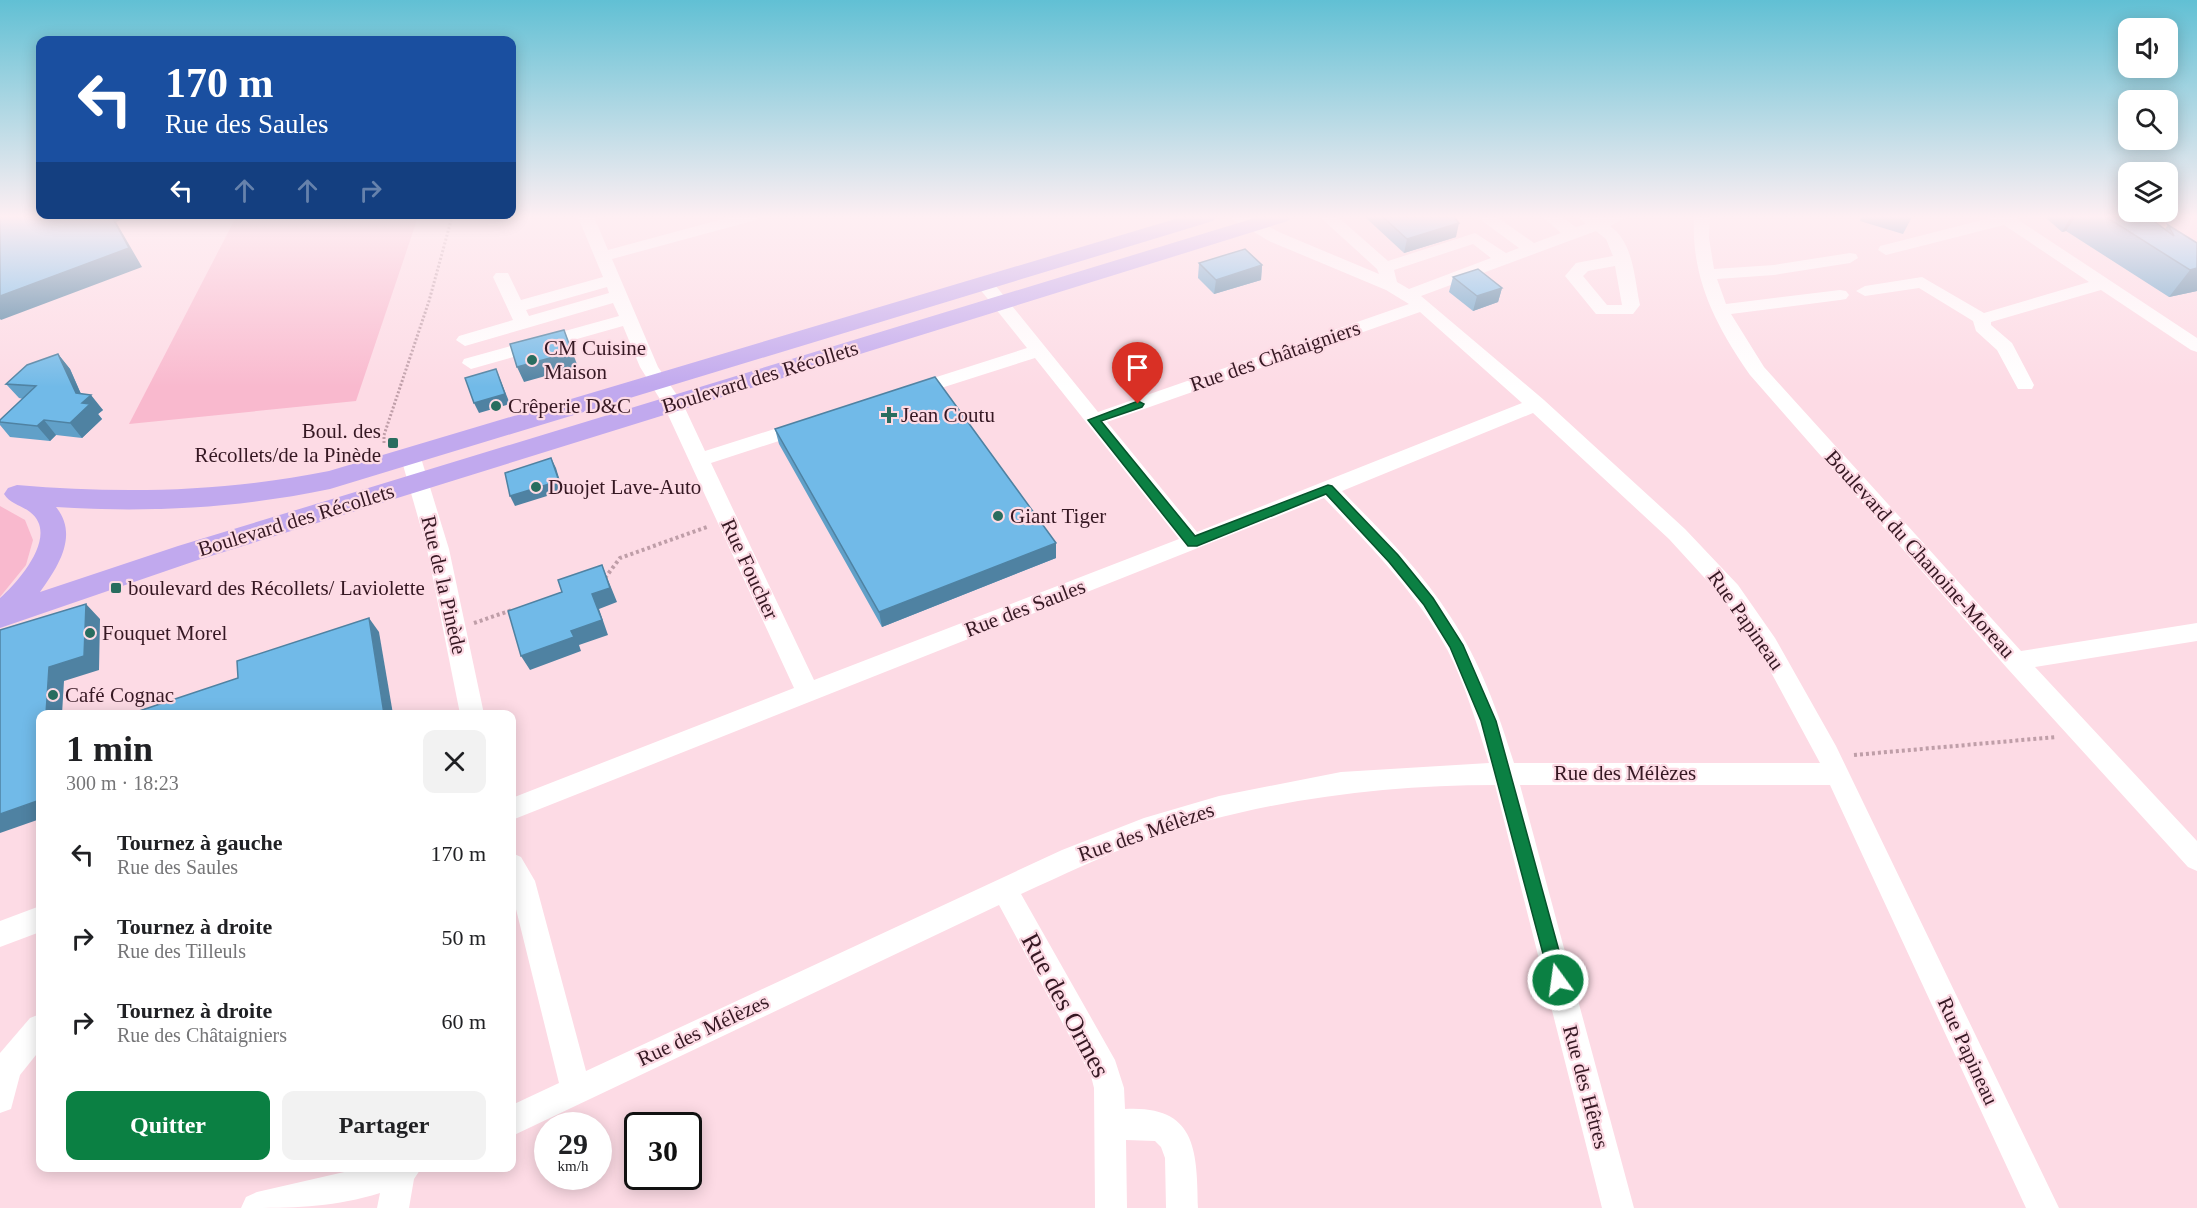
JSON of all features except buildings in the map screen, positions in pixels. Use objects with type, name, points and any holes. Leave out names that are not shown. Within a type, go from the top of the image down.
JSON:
[{"type":"main road","name":"Boulevard des Récollets","points":[[0,616],[188,553],[659,383],[1021,273]]},
{"type":"main road","name":"Boulevard des Récollets","points":[[6,491],[134,503],[201,501],[414,470],[673,404],[1000,304],[1091,273]]},
{"type":"main road","points":[[0,616],[38,576],[49,556],[54,537],[47,513],[35,502],[6,491]]},
{"type":"street","name":"Rue Foucher","points":[[608,273],[659,383],[673,404],[808,692]]},
{"type":"street","name":"Rue Papineau","points":[[1363,273],[1416,300],[1537,404],[1677,534],[1730,591],[1846,764],[2043,1208]]},
{"type":"street","points":[[1387,273],[1392,286]]},
{"type":"street","name":"Rue des Châtaigniers","points":[[1094,420],[1416,300],[1473,273]]},
{"type":"street","points":[[1707,274],[1717,273]]},
{"type":"street","points":[[2087,273],[2197,346]]},
{"type":"street","name":"Boulevard du Chanoine-Moreau","points":[[1707,274],[1719,310],[1743,352],[1773,390],[2084,737],[2197,859]]},
{"type":"street","points":[[502,277],[520,315]]},
{"type":"street","points":[[1865,291],[1922,282],[1962,309],[1982,319],[2103,284]]},
{"type":"street","points":[[985,284],[1193,542]]},
{"type":"street","points":[[465,340],[520,315],[614,288]]},
{"type":"street","points":[[1719,310],[1840,295]]},
{"type":"street","points":[[471,363],[628,319]]},
{"type":"street","points":[[1982,319],[1982,327],[2005,347],[2025,385]]},
{"type":"street","points":[[893,397],[1038,351]]},
{"type":"street","name":"Rue des Saules","points":[[516,807],[1328,489],[1537,404]]},
{"type":"street","points":[[699,460],[820,421]]},
{"type":"street","name":"Rue de la Pinède","points":[[414,470],[438,549],[471,710]]},
{"type":"street","name":"Rue des Hêtres","points":[[1328,489],[1394,559],[1437,614],[1469,672],[1505,774],[1618,1208]]},
{"type":"street","points":[[2015,660],[2197,632]]},
{"type":"street","name":"Rue des Mélèzes","points":[[516,1119],[1071,858],[1144,829],[1254,799],[1309,788],[1383,779],[1846,764]]},
{"type":"street","points":[[516,871],[522,881],[576,1090]]},
{"type":"street","name":"Rue des Ormes","points":[[1004,889],[1104,1071],[1109,1088],[1111,1208]]},
{"type":"street","points":[[0,934],[36,920]]},
{"type":"street","points":[[0,1098],[4,1063],[36,1033]]},
{"type":"street","points":[[1110,1126],[1154,1125],[1171,1134],[1180,1153],[1182,1208]]},
{"type":"street","points":[[257,1208],[358,1186],[392,1172]]},
{"type":"street","points":[[393,1208],[401,1172]]},
{"type":"path","points":[[384,449],[384,435],[437,273]]},
{"type":"path","points":[[596,581],[607,577],[620,558],[727,520]]},
{"type":"path","points":[[454,630],[519,607]]},
{"type":"path","points":[[1846,764],[2057,737],[2084,737]]},
{"type":"shaded area","points":[[207,273],[399,273],[356,401],[129,424]]},
{"type":"shaded area","points":[[0,506],[25,520],[33,540],[26,565],[0,597]]},
{"type":"place","name":"CM Cuisine Maison","points":[[532,360]]},
{"type":"place","name":"Crêperie D&C","points":[[496,406]]},
{"type":"place","name":"Jean Coutu","points":[[889,415]]},
{"type":"place","name":"Boul. des Récollets/de la Pinède","points":[[393,443]]},
{"type":"place","name":"Duojet Lave-Auto","points":[[536,487]]},
{"type":"place","name":"Giant Tiger","points":[[998,516]]},
{"type":"place","name":"boulevard des Récollets/ Laviolette","points":[[116,588]]},
{"type":"place","name":"Fouquet Morel","points":[[90,633]]},
{"type":"place","name":"Café Cognac","points":[[53,695]]},
{"type":"route","points":[[1138,404],[1094,420],[1193,542],[1328,489],[1420,590],[1456,645],[1488,721],[1505,774],[1558,980]]}]
